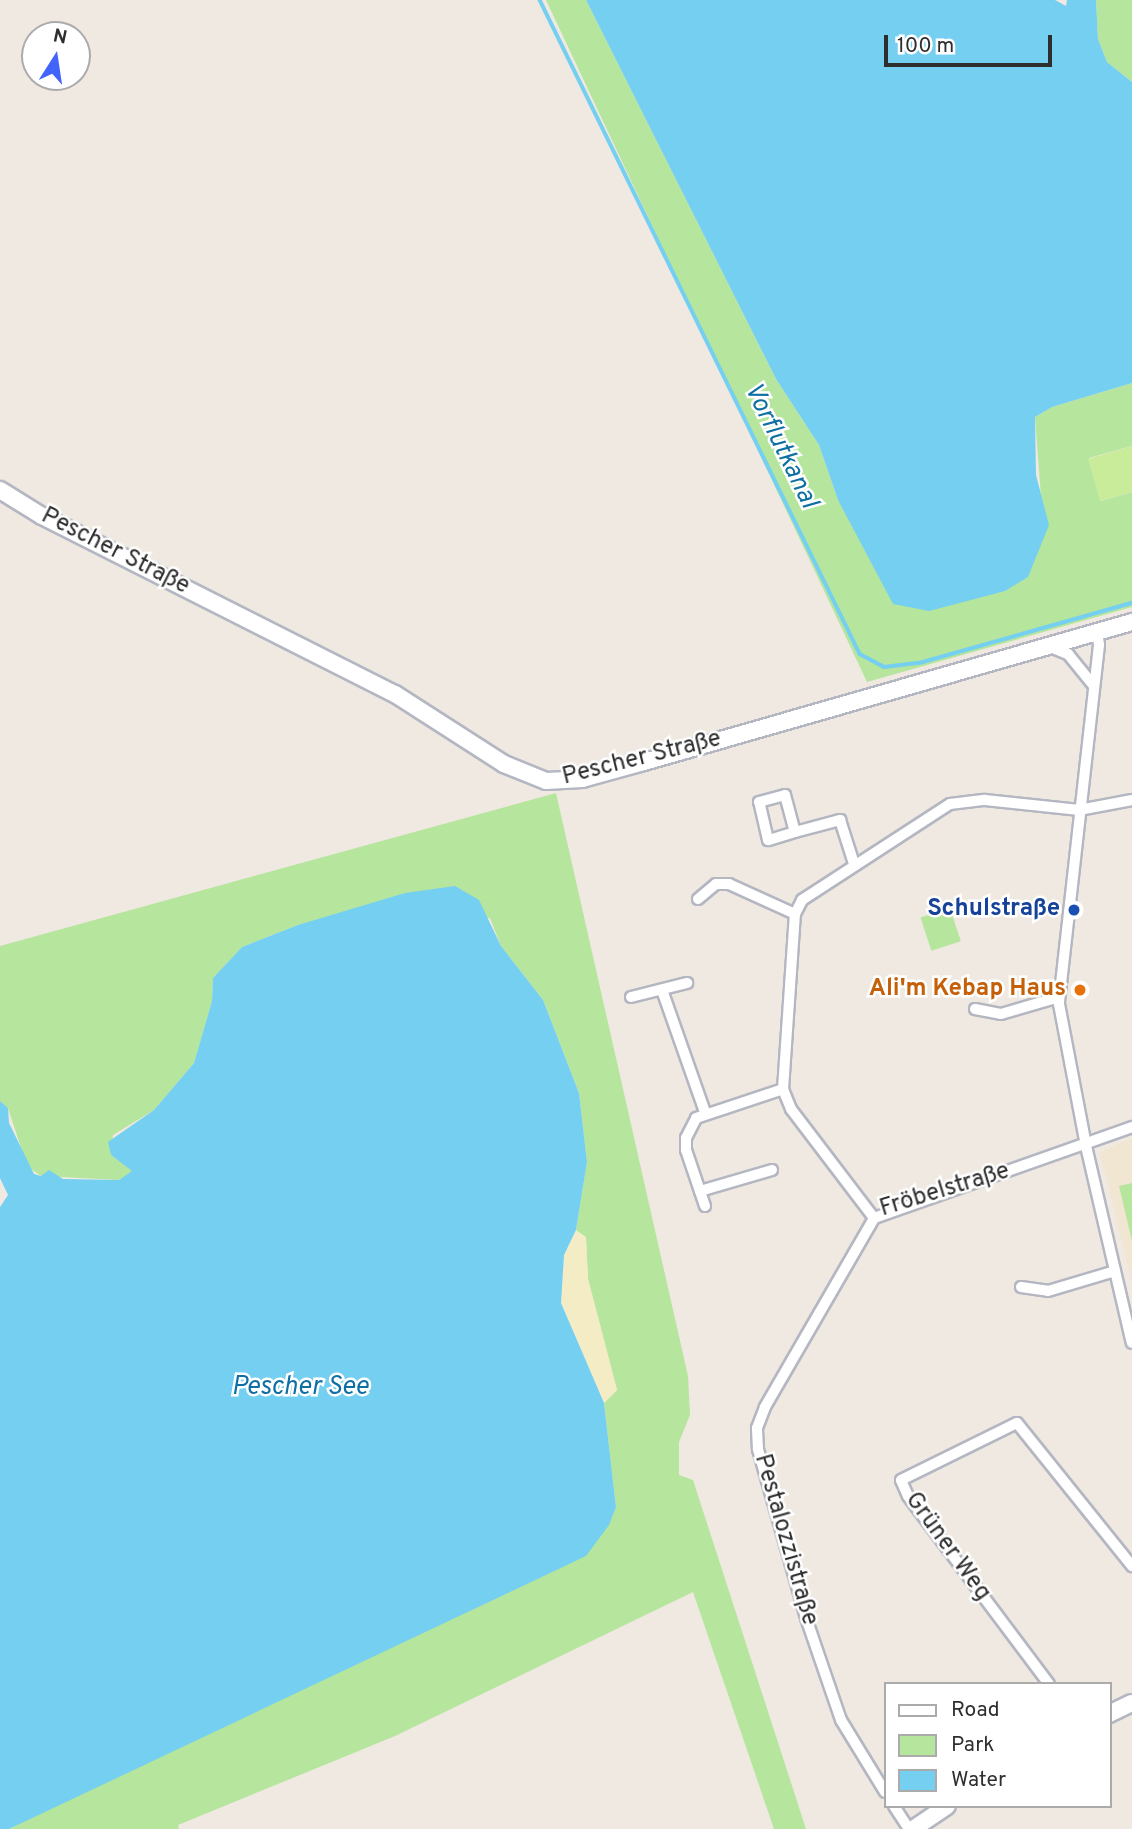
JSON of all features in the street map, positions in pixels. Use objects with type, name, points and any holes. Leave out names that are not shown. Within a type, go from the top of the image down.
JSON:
[{"type":"street","name":"Pescher Straße","points":[[0,490],[42,516],[395,694],[504,764],[546,780],[582,779],[1132,622]]},
{"type":"street","points":[[1097,632],[1094,686],[1059,997],[1086,1146],[1132,1343]]},
{"type":"street","points":[[1048,646],[1068,654],[1094,686]]},
{"type":"street","points":[[795,832],[785,795],[759,802],[768,840],[841,820],[854,863]]},
{"type":"street","points":[[705,1206],[686,1138],[705,1112],[783,1089],[795,914],[802,900],[818,885],[930,815],[963,801],[1079,810],[1132,800]]},
{"type":"street","points":[[698,899],[716,884],[729,884],[795,914]]},
{"type":"street","points":[[631,998],[687,983]]},
{"type":"street","points":[[662,990],[705,1112]]},
{"type":"street","points":[[975,1009],[1001,1014],[1059,997]]},
{"type":"street","name":"Fröbelstraße","points":[[783,1089],[791,1109],[874,1218],[1086,1146],[1132,1127]]},
{"type":"street","points":[[700,1191],[772,1170]]},
{"type":"street","name":"Pestalozzistraße","points":[[874,1218],[765,1407],[758,1438],[828,1688],[841,1720],[884,1790]]},
{"type":"street","points":[[1021,1287],[1048,1291],[1115,1270]]},
{"type":"street","name":"Grüner Weg","points":[[1048,1682],[908,1496],[901,1480],[1017,1423],[1132,1566]]},
{"type":"street","points":[[1111,1713],[1132,1703]]},
{"type":"street","points":[[895,1808],[911,1829],[944,1808]]},
{"type":"shaded area","points":[[1132,1138],[1132,1283],[1100,1152]]},
{"type":"green space","points":[[546,0],[586,0],[776,379],[819,445],[838,500],[974,597],[1005,591],[1041,497],[1035,417],[1052,407],[1132,383],[1132,446],[1089,458],[1101,501],[1132,492],[1132,607],[867,682]]},
{"type":"green space","points":[[1096,0],[1132,0],[1132,82],[1107,62],[1098,39]]},
{"type":"green space","points":[[1132,446],[1132,492],[1100,501],[1088,459]]},
{"type":"green space","points":[[556,793],[688,1376],[690,1415],[679,1442],[679,1475],[693,1480],[806,1829],[774,1829],[693,1592],[395,1736],[178,1825],[179,1829],[9,1829],[616,1507],[604,1403],[617,1390],[588,1279],[586,1238],[576,1230],[587,1162],[579,1093],[543,1000],[501,946],[490,918],[345,914],[298,925],[242,947],[213,978],[212,1001],[194,1063],[154,1110],[113,1135],[111,1155],[133,1171],[119,1180],[41,1176],[27,1166],[8,1108],[0,1101],[0,946]]},
{"type":"green space","points":[[950,908],[961,941],[931,951],[921,918]]},
{"type":"green space","points":[[1132,1183],[1132,1241],[1119,1186]]},
{"type":"sand","points":[[576,1230],[586,1237],[588,1279],[617,1390],[604,1403],[561,1303],[564,1255]]},
{"type":"water","points":[[586,0],[1055,0],[1066,6],[1067,0],[1096,0],[1098,39],[1107,62],[1132,82],[1132,383],[1052,407],[1035,417],[1036,475],[1049,525],[1028,577],[1005,591],[929,611],[893,604],[838,500],[819,445],[776,379]]},
{"type":"water","name":"Pescher See","points":[[455,886],[479,900],[501,946],[543,1000],[579,1093],[587,1162],[576,1230],[564,1255],[561,1303],[604,1403],[616,1507],[609,1525],[586,1556],[9,1829],[0,1829],[0,1207],[8,1195],[0,1178],[0,1101],[8,1108],[9,1123],[34,1174],[41,1176],[49,1170],[63,1179],[119,1180],[132,1171],[111,1155],[108,1142],[154,1110],[194,1063],[212,1001],[213,978],[242,947],[298,925],[405,893]]},
{"type":"waterway","name":"Vorflutkanal","points":[[540,0],[860,654],[884,667],[923,662],[1132,603]]},
{"type":"place","name":"Schulstraße","points":[[1074,910]]},
{"type":"place","name":"Ali'm Kebap Haus","points":[[1080,990]]}]
